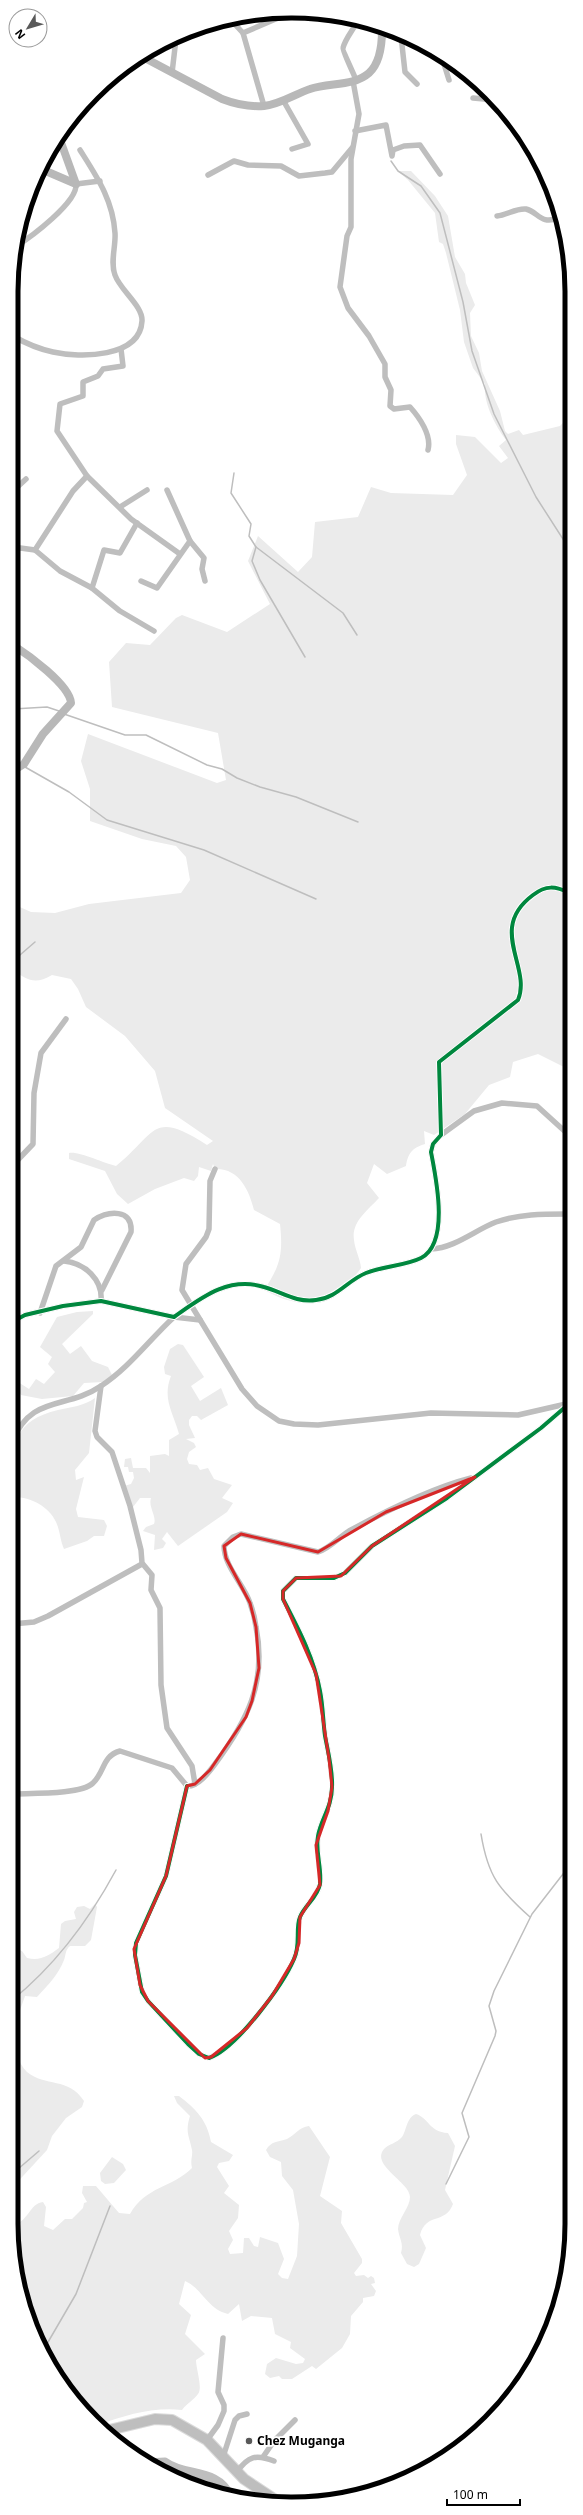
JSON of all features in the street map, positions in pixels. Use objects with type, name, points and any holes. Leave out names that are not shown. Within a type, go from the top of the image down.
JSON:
[{"type":"highway","points":[[111,2429],[140,2421],[165,2419],[180,2423],[208,2440],[237,2472],[270,2496]]},
{"type":"street","points":[[243,33],[276,19]]},
{"type":"street","points":[[234,24],[243,33],[264,106]]},
{"type":"street","points":[[355,25],[342,48],[343,53],[352,66],[359,114],[352,148],[349,219],[351,227],[347,236],[340,287],[348,308],[369,336],[385,364],[385,377],[391,390],[390,406],[394,409],[410,407],[427,434],[428,450]]},
{"type":"street","points":[[147,60],[222,99],[235,104],[264,106],[312,88],[354,80],[371,72],[380,50],[382,34]]},
{"type":"street","points":[[402,41],[405,72],[417,84]]},
{"type":"street","points":[[172,73],[175,44]]},
{"type":"street","points":[[444,65],[449,80]]},
{"type":"street","points":[[473,98],[486,99]]},
{"type":"street","points":[[283,100],[308,144],[292,149]]},
{"type":"street","points":[[355,131],[386,125],[392,156],[393,150],[397,148],[420,145],[440,174]]},
{"type":"street","points":[[22,241],[50,219],[72,198],[77,191],[76,184],[61,145]]},
{"type":"street","points":[[208,175],[234,161],[248,165],[281,166],[298,176],[332,172],[352,148]]},
{"type":"street","points":[[18,338],[40,348],[58,353],[89,354],[121,349],[136,340],[142,322],[142,315],[114,275],[116,235],[112,205],[100,181],[80,150]]},
{"type":"street","points":[[46,171],[76,184],[100,181]]},
{"type":"street","points":[[498,216],[523,209],[528,210],[541,219],[555,218]]},
{"type":"street","points":[[121,349],[123,366],[103,369],[98,376],[83,382],[83,396],[60,404],[57,432],[87,476],[136,523],[180,554]]},
{"type":"street","points":[[35,550],[73,491],[87,476]]},
{"type":"street","points":[[18,486],[26,479]]},
{"type":"street","points":[[120,507],[147,490]]},
{"type":"street","points":[[167,490],[190,541],[204,558],[202,569],[205,582]]},
{"type":"street","points":[[92,588],[104,550],[120,553],[136,523]]},
{"type":"street","points":[[141,581],[157,588],[190,541]]},
{"type":"street","points":[[18,548],[35,550],[60,571],[92,588],[120,611],[154,631]]},
{"type":"street","points":[[18,649],[44,668],[71,699],[69,707],[43,734],[19,767]]},
{"type":"street","points":[[441,1135],[439,1062],[515,1004],[521,993],[512,931],[517,912],[522,904],[541,889],[550,886],[565,891]]},
{"type":"street","points":[[18,1160],[33,1144],[34,1093],[41,1053],[66,1019]]},
{"type":"street","points":[[18,1428],[39,1409],[53,1402],[88,1394],[101,1386],[121,1371],[174,1317],[213,1290],[227,1286],[250,1284],[264,1287],[290,1298],[317,1300],[336,1293],[366,1273],[421,1258],[431,1249],[438,1231],[439,1218],[431,1147],[441,1135],[474,1111],[502,1103],[537,1106],[565,1131]]},
{"type":"street","points":[[215,1169],[210,1181],[209,1229],[206,1237],[184,1270],[182,1290],[242,1389],[257,1406],[279,1420],[294,1424],[318,1425],[431,1413],[518,1415],[565,1405]]},
{"type":"street","points":[[40,1313],[56,1266],[81,1246],[94,1220],[110,1212],[121,1213],[127,1217],[131,1225],[131,1232],[102,1290],[101,1301]]},
{"type":"street","points":[[431,1249],[447,1247],[497,1222],[534,1214],[565,1214]]},
{"type":"street","points":[[64,1261],[82,1267],[97,1280],[102,1290]]},
{"type":"street","points":[[18,1319],[69,1304],[101,1301],[174,1317],[200,1320]]},
{"type":"street","points":[[101,1386],[95,1431],[97,1437],[112,1452],[130,1506],[142,1564],[152,1575],[151,1590],[160,1608],[161,1685],[167,1728],[192,1766],[195,1784]]},
{"type":"street","points":[[188,1786],[166,1876],[138,1937],[135,1955],[142,1992],[148,2001],[188,2044],[199,2054],[209,2058],[247,2028],[272,1996],[294,1959],[299,1943],[300,1917],[318,1892],[320,1884],[320,1869],[316,1845],[318,1832],[328,1811],[331,1793],[329,1759],[316,1674],[307,1648],[283,1599],[283,1591],[296,1578],[340,1576],[372,1546],[475,1477],[541,1428],[565,1407]]},
{"type":"street","points":[[188,1786],[195,1784],[210,1770],[246,1717],[259,1668],[256,1627],[250,1603],[226,1558],[224,1546],[228,1541],[240,1534],[318,1552],[330,1546],[347,1532],[386,1512],[475,1477]]},
{"type":"street","points":[[18,1623],[34,1622],[48,1616],[142,1564]]},
{"type":"street","points":[[18,1794],[87,1788],[98,1777],[108,1757],[120,1751],[172,1768],[188,1786]]},
{"type":"street","points":[[208,2440],[218,2425],[224,2411],[224,2405],[218,2392],[223,2338]]},
{"type":"street","points":[[223,2457],[235,2420],[239,2416],[247,2414]]},
{"type":"street","points":[[264,2457],[274,2441],[295,2420]]},
{"type":"street","points":[[237,2472],[250,2457],[264,2457],[274,2461]]},
{"type":"highlighted area","points":[[475,1477],[372,1546],[341,1576],[296,1578],[283,1591],[283,1599],[316,1674],[329,1759],[332,1787],[328,1811],[316,1845],[320,1885],[300,1917],[299,1943],[294,1959],[272,1996],[247,2028],[211,2057],[205,2058],[148,2001],[140,1985],[134,1949],[166,1876],[187,1786],[195,1784],[210,1770],[246,1717],[252,1701],[259,1668],[256,1627],[250,1603],[226,1558],[224,1546],[241,1534],[318,1552],[386,1512]]},
{"type":"shaded area","points":[[411,171],[435,196],[448,216],[455,257],[465,274],[466,283],[475,305],[470,313],[471,336],[479,353],[482,371],[500,411],[505,431],[508,434],[519,430],[523,435],[560,426],[565,420],[565,1068],[538,1054],[513,1062],[510,1077],[489,1085],[465,1114],[434,1135],[424,1131],[425,1144],[417,1147],[409,1154],[406,1166],[387,1174],[374,1164],[367,1183],[379,1198],[361,1217],[355,1228],[354,1234],[361,1268],[356,1275],[341,1288],[324,1298],[314,1301],[296,1302],[283,1299],[264,1290],[274,1273],[280,1258],[280,1224],[254,1210],[246,1188],[237,1176],[231,1172],[215,1169],[213,1164],[211,1171],[199,1167],[198,1176],[194,1181],[184,1178],[155,1189],[128,1204],[117,1194],[105,1171],[69,1159],[69,1153],[73,1153],[85,1155],[116,1166],[148,1135],[164,1127],[175,1128],[189,1134],[207,1145],[213,1141],[165,1108],[155,1071],[125,1036],[86,1007],[78,989],[71,979],[52,975],[41,980],[31,980],[18,973],[18,906],[31,912],[55,913],[89,904],[181,893],[190,880],[186,857],[176,846],[142,839],[90,821],[90,789],[81,761],[88,734],[217,783],[226,780],[218,733],[112,707],[109,662],[126,643],[150,645],[176,618],[182,615],[227,632],[270,604],[248,561],[258,536],[298,572],[312,557],[315,522],[358,517],[371,487],[391,493],[453,495],[467,475],[456,444],[456,435],[475,437],[501,463],[508,458],[499,446],[506,440],[498,428],[488,406],[485,384],[473,368],[464,342],[460,310],[446,253],[443,244],[439,242],[435,213],[408,180],[399,172]]},
{"type":"shaded area","points":[[93,1311],[93,1314],[62,1344],[70,1354],[81,1346],[92,1361],[108,1367],[112,1375],[103,1382],[84,1383],[73,1396],[42,1399],[21,1395],[18,1390],[18,1382],[29,1389],[36,1379],[44,1384],[55,1372],[48,1364],[52,1357],[40,1347],[57,1317],[77,1312]]},
{"type":"shaded area","points":[[178,1344],[183,1345],[204,1377],[191,1386],[200,1401],[221,1388],[228,1405],[201,1420],[197,1416],[192,1416],[189,1420],[189,1425],[195,1438],[186,1439],[194,1443],[196,1447],[189,1452],[187,1459],[189,1464],[197,1465],[200,1470],[208,1468],[214,1479],[232,1485],[222,1498],[233,1503],[227,1512],[178,1546],[167,1532],[162,1539],[166,1543],[163,1548],[154,1550],[155,1535],[143,1531],[146,1527],[154,1524],[155,1521],[150,1501],[151,1498],[140,1498],[133,1507],[124,1486],[131,1484],[134,1478],[133,1472],[129,1472],[128,1467],[124,1467],[125,1459],[131,1458],[133,1468],[146,1468],[150,1473],[150,1456],[165,1454],[169,1456],[169,1440],[179,1434],[168,1399],[171,1376],[165,1374],[164,1367],[170,1349]]},
{"type":"shaded area","points":[[95,1398],[89,1453],[75,1470],[76,1480],[84,1477],[76,1509],[78,1517],[104,1520],[107,1526],[104,1536],[94,1536],[87,1541],[64,1549],[57,1525],[49,1511],[32,1500],[18,1497],[18,1438],[21,1431],[29,1423],[41,1415],[82,1405]]},
{"type":"shaded area","points":[[95,1904],[97,1907],[91,1940],[85,1946],[70,1946],[68,1948],[59,1970],[37,1997],[25,1996],[18,2016],[18,1950],[22,1951],[27,1958],[32,1959],[48,1955],[59,1948],[61,1924],[65,1921],[76,1919],[74,1912],[77,1907],[84,1906],[90,1909]]},
{"type":"shaded area","points":[[18,2058],[27,2072],[34,2077],[71,2088],[78,2093],[84,2101],[82,2107],[66,2118],[52,2136],[47,2150],[18,2181]]},
{"type":"shaded area","points":[[174,2096],[179,2096],[196,2110],[207,2127],[211,2142],[233,2155],[229,2161],[219,2163],[217,2167],[229,2186],[224,2193],[239,2205],[238,2218],[229,2231],[233,2240],[228,2249],[230,2254],[243,2253],[244,2238],[249,2238],[254,2246],[258,2247],[260,2237],[278,2243],[284,2259],[278,2274],[282,2278],[288,2279],[297,2256],[299,2224],[293,2190],[282,2176],[281,2162],[270,2157],[266,2150],[272,2143],[287,2139],[302,2128],[309,2126],[330,2157],[320,2196],[342,2211],[341,2223],[362,2259],[362,2263],[354,2273],[356,2276],[364,2275],[368,2278],[371,2276],[374,2278],[375,2283],[371,2284],[376,2291],[374,2296],[363,2298],[363,2302],[351,2316],[350,2334],[342,2348],[316,2369],[312,2366],[292,2379],[282,2379],[279,2376],[270,2378],[265,2374],[267,2364],[276,2358],[296,2364],[303,2363],[305,2359],[290,2348],[291,2342],[275,2334],[272,2318],[251,2316],[242,2321],[239,2304],[228,2314],[215,2308],[196,2288],[185,2281],[179,2304],[191,2315],[185,2334],[205,2354],[196,2360],[200,2383],[198,2394],[182,2410],[171,2409],[150,2411],[129,2415],[104,2423],[86,2404],[64,2375],[46,2344],[39,2328],[27,2294],[23,2277],[20,2259],[18,2223],[21,2222],[34,2206],[43,2202],[46,2207],[44,2226],[53,2230],[65,2219],[72,2219],[83,2208],[84,2203],[87,2202],[82,2193],[83,2186],[96,2186],[119,2213],[130,2214],[136,2205],[151,2192],[184,2175],[192,2168],[192,2150],[188,2130],[190,2116],[177,2103]]},
{"type":"shaded area","points":[[416,2114],[424,2119],[433,2128],[448,2133],[455,2146],[445,2190],[453,2204],[450,2210],[445,2214],[427,2223],[423,2228],[420,2235],[426,2248],[419,2264],[414,2267],[407,2264],[401,2253],[402,2243],[398,2229],[410,2197],[404,2185],[386,2167],[382,2161],[381,2155],[384,2149],[402,2137],[408,2121]]},
{"type":"shaded area","points":[[112,2157],[123,2164],[126,2170],[114,2183],[105,2184],[101,2181],[100,2173]]},
{"type":"waterway","points":[[391,161],[398,171],[421,186],[440,213],[463,302],[472,351],[494,414],[536,497],[565,542]]},
{"type":"waterway","points":[[234,473],[231,493],[251,524],[249,536],[256,547],[252,561],[260,580],[305,657]]},
{"type":"waterway","points":[[256,547],[343,613],[357,635]]},
{"type":"waterway","points":[[18,709],[47,707],[59,711]]},
{"type":"waterway","points":[[64,714],[125,735],[146,735],[207,765],[222,769],[237,778],[260,787],[296,797],[358,822]]},
{"type":"waterway","points":[[25,767],[69,792],[107,820],[204,850],[316,899]]},
{"type":"waterway","points":[[18,957],[35,942]]},
{"type":"waterway","points":[[481,1834],[487,1861],[496,1881],[510,1898],[530,1917]]},
{"type":"waterway","points":[[18,1995],[43,1972],[70,1941],[95,1906],[116,1870]]},
{"type":"waterway","points":[[446,2184],[469,2137],[462,2113],[495,2036],[496,2031],[489,2006],[494,1991],[532,1914],[565,1871]]},
{"type":"waterway","points":[[18,2169],[39,2151]]},
{"type":"waterway","points":[[46,2345],[76,2294],[110,2206]]},
{"type":"waterway","points":[[159,2462],[165,2462],[173,2467],[209,2477],[218,2481],[226,2489]]},
{"type":"cycle path","points":[[18,1319],[25,1315],[63,1306],[101,1301],[174,1317],[205,1296],[239,1284],[251,1284],[264,1287],[296,1299],[309,1301],[323,1299],[366,1273],[408,1263],[421,1258],[430,1250],[436,1239],[438,1225],[438,1193],[431,1152],[433,1144],[441,1135],[439,1062],[518,1000],[521,987],[512,934],[513,921],[520,908],[533,895],[542,889],[555,888],[565,891]]},
{"type":"cycle path","points":[[187,1786],[166,1876],[136,1943],[135,1955],[142,1992],[148,2001],[188,2044],[199,2054],[209,2058],[220,2052],[245,2030],[258,2015],[280,1984],[296,1954],[300,1917],[317,1893],[320,1884],[317,1842],[319,1830],[332,1794],[331,1768],[325,1736],[322,1702],[314,1667],[305,1644],[283,1599],[283,1591],[296,1578],[334,1578],[345,1573],[372,1546],[447,1498],[541,1428],[565,1407]]},
{"type":"place","name":"Chez Muganga","points":[[249,2441]]}]
